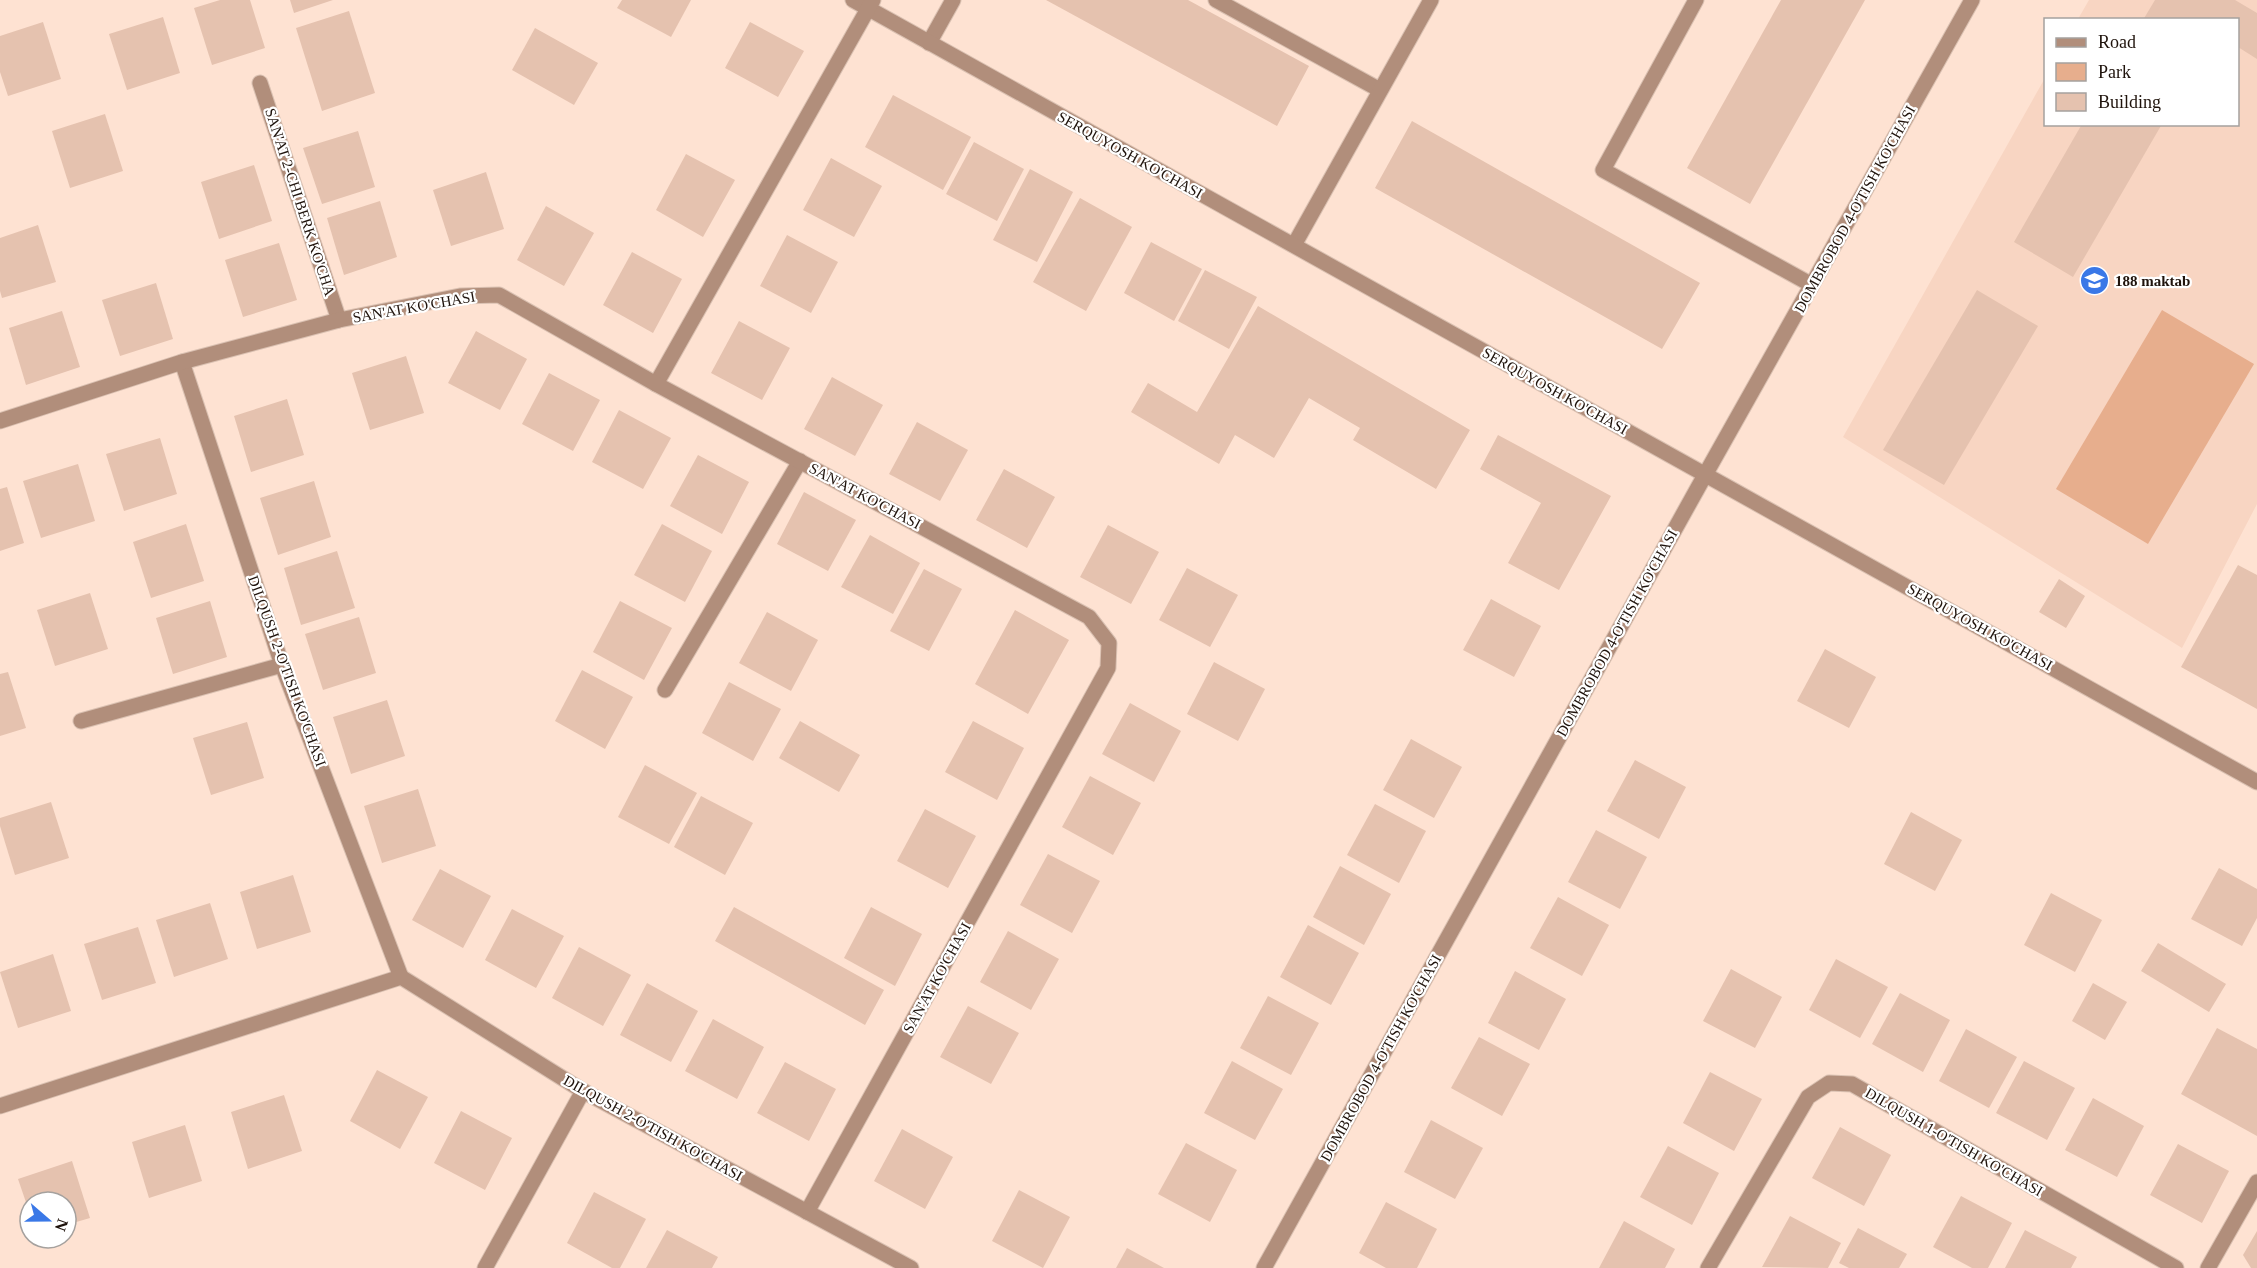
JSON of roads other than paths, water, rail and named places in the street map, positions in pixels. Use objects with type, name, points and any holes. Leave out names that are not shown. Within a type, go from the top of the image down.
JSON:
[{"type":"street","name":"SERQUYOSH KO'CHASI","points":[[853,0],[871,4],[929,43],[2257,782]]},
{"type":"street","points":[[929,43],[953,0]]},
{"type":"street","points":[[1216,0],[1380,90]]},
{"type":"street","points":[[1294,245],[1431,0]]},
{"type":"street","points":[[1696,0],[1603,170],[1812,285]]},
{"type":"street","name":"DOMBROBOD 4-O'TISH KO'CHASI","points":[[1264,1268],[1705,474],[1972,0]]},
{"type":"street","points":[[656,384],[871,4]]},
{"type":"street","name":"SAN'AT 2-CHI BERK KO'CHA","points":[[260,83],[339,320]]},
{"type":"street","name":"SAN'AT KO'CHASI","points":[[0,421],[182,362],[339,320],[460,296],[499,295],[656,384],[1089,618],[1109,643],[1108,668],[807,1212]]},
{"type":"street","name":"DILQUSH 2-O'TISH KO'CHASI","points":[[182,362],[282,665],[401,976],[583,1091],[911,1268]]},
{"type":"street","points":[[665,690],[800,461]]},
{"type":"street","points":[[81,721],[282,665]]},
{"type":"street","points":[[0,1106],[401,976]]},
{"type":"street","name":"DILQUSH 1-O'TISH KO'CHASI","points":[[1708,1268],[1808,1097],[1829,1083],[1852,1084],[2176,1268]]},
{"type":"street","points":[[486,1268],[583,1091]]},
{"type":"street","points":[[2208,1268],[2257,1182]]},
{"type":"place","name":"188 maktab","points":[[2094,281]]}]
